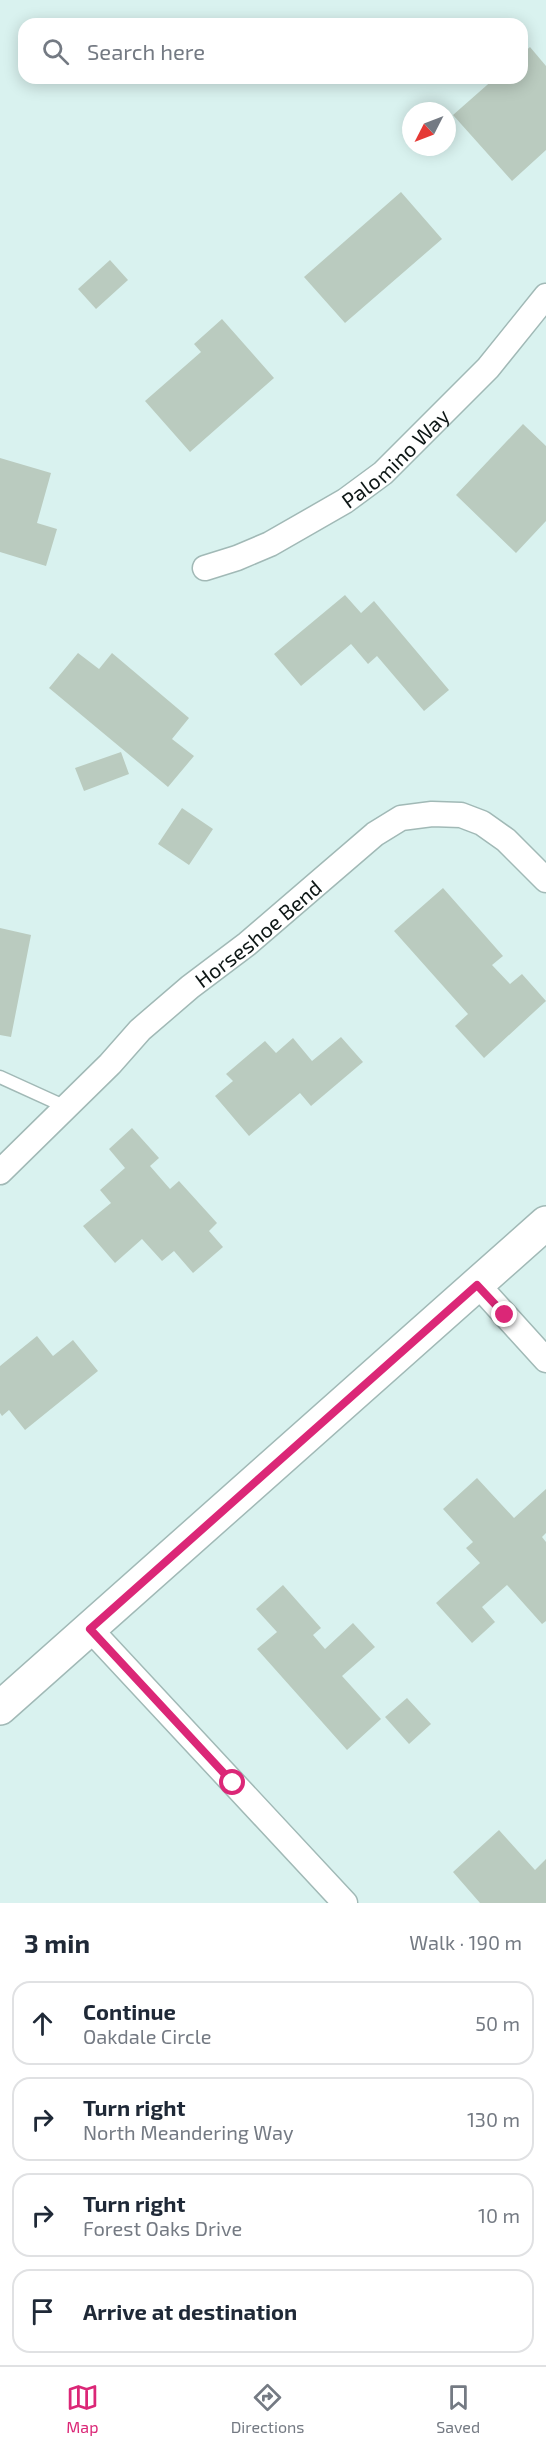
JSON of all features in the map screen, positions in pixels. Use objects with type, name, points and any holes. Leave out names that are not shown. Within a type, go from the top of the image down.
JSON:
[{"type":"street","name":"Palomino Way","points":[[205,568],[270,544],[345,501],[383,473],[488,368],[546,296]]},
{"type":"street","name":"Horseshoe Bend","points":[[0,1172],[110,1064],[140,1030],[190,987],[247,944],[375,834],[401,818],[432,814],[461,815],[482,823],[506,840],[546,880]]},
{"type":"street","points":[[0,1708],[546,1223]]},
{"type":"street","points":[[477,1285],[546,1360]]},
{"type":"street","points":[[90,1629],[345,1903]]},
{"type":"lane","points":[[0,1077],[66,1107]]},
{"type":"building","points":[[530,47],[546,66],[546,150],[512,181],[456,118],[456,112],[488,84],[528,84],[528,49]]},
{"type":"building","points":[[401,192],[442,239],[345,323],[304,277]]},
{"type":"building","points":[[110,260],[128,280],[96,309],[78,289]]},
{"type":"building","points":[[222,319],[274,378],[190,452],[145,401],[201,352],[194,344]]},
{"type":"building","points":[[523,424],[546,446],[546,521],[516,553],[456,495]]},
{"type":"building","points":[[0,458],[51,473],[37,523],[57,529],[46,566],[0,552]]},
{"type":"building","points":[[345,595],[361,613],[374,601],[449,690],[424,711],[377,656],[368,664],[351,644],[301,686],[274,654]]},
{"type":"building","points":[[78,653],[99,669],[112,653],[189,718],[172,739],[194,756],[168,787],[49,688]]},
{"type":"building","points":[[121,752],[129,774],[84,791],[75,768]]},
{"type":"building","points":[[182,808],[213,829],[189,865],[158,844]]},
{"type":"building","points":[[443,888],[503,956],[492,965],[510,984],[522,974],[546,1001],[484,1058],[455,1026],[468,1014],[394,931]]},
{"type":"building","points":[[0,928],[31,935],[11,1037],[0,1035]]},
{"type":"building","points":[[341,1037],[363,1062],[311,1106],[300,1093],[249,1136],[215,1096],[233,1081],[226,1074],[265,1041],[276,1053],[293,1038],[312,1061]]},
{"type":"building","points":[[132,1128],[159,1158],[150,1166],[170,1189],[179,1181],[217,1223],[209,1231],[223,1247],[193,1273],[174,1251],[162,1261],[142,1239],[115,1263],[83,1226],[111,1203],[100,1190],[125,1168],[109,1149]]},
{"type":"building","points":[[37,1336],[53,1356],[73,1340],[98,1371],[25,1430],[9,1410],[2,1416],[0,1413],[0,1366]]},
{"type":"building","points":[[477,1478],[514,1518],[546,1489],[546,1533],[542,1537],[546,1542],[546,1621],[542,1624],[507,1585],[482,1607],[495,1622],[472,1643],[436,1603],[480,1563],[466,1548],[473,1542],[443,1509]]},
{"type":"building","points":[[283,1585],[321,1628],[313,1635],[325,1649],[353,1623],[375,1647],[342,1676],[381,1719],[347,1750],[257,1649],[277,1632],[256,1609]]},
{"type":"building","points":[[407,1698],[431,1724],[409,1744],[385,1717]]},
{"type":"building","points":[[499,1830],[535,1870],[546,1859],[546,1903],[480,1903],[453,1872]]},
{"type":"route","points":[[233,1783],[90,1629],[477,1285],[505,1315]]}]
